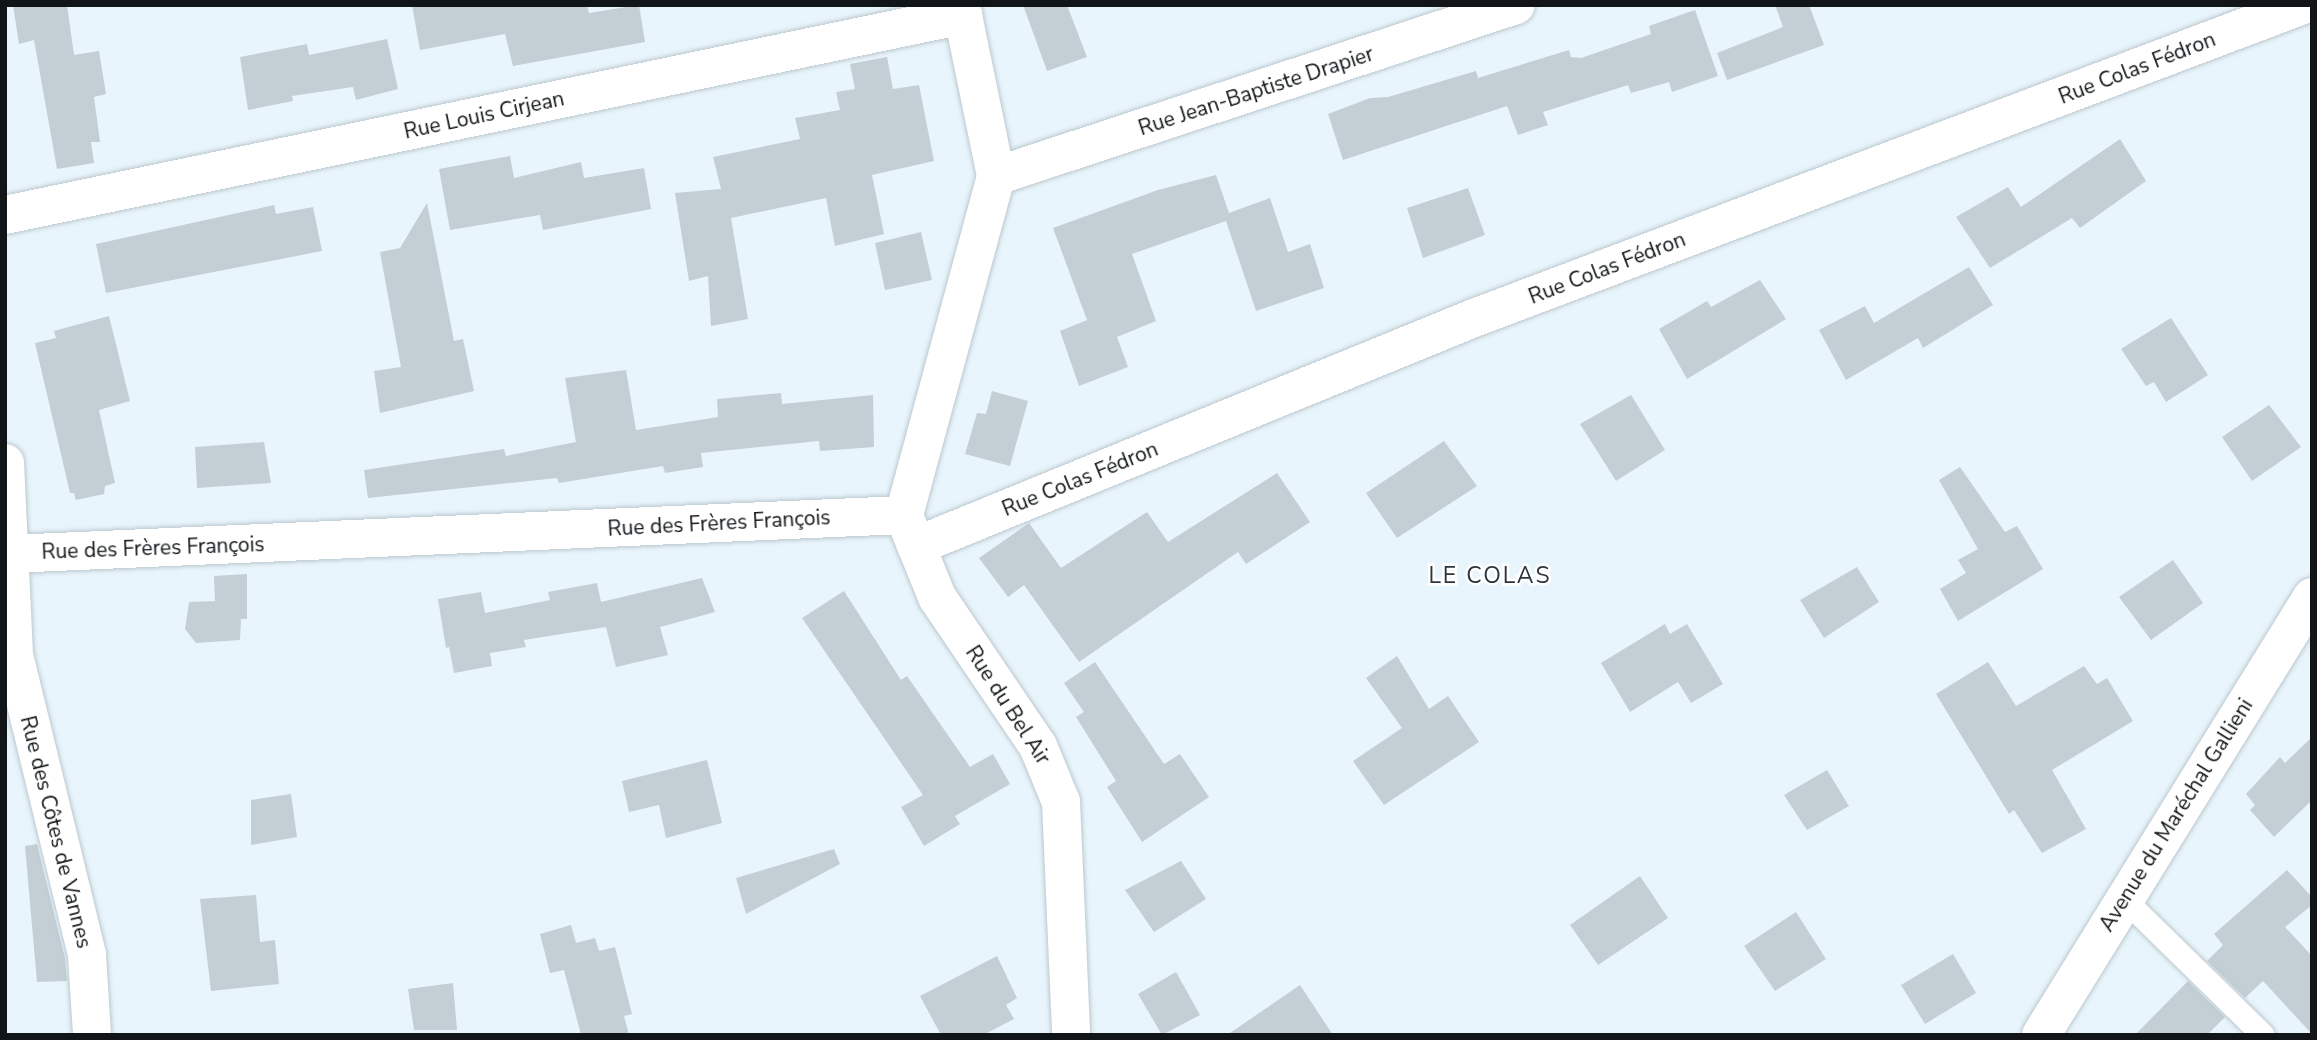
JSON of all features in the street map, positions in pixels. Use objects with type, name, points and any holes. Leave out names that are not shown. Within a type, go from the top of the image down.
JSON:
[{"type":"street","name":"Rue Jean-Baptiste Drapier","points":[[996,176],[1516,5]]},
{"type":"street","name":"Rue Colas Fédron","points":[[910,531],[2303,5]]},
{"type":"street","points":[[910,531],[996,176],[962,10]]},
{"type":"street","name":"Rue Louis Cirjean","points":[[5,215],[962,10]]},
{"type":"street","name":"Rue des Côtes de Vannes","points":[[5,463],[14,655],[87,954],[92,1035]]},
{"type":"street","name":"Rue des Frères François","points":[[9,554],[910,531]]},
{"type":"street","name":"Rue du Bel Air","points":[[910,531],[937,597],[1038,746],[1061,802],[1071,1035]]},
{"type":"street","name":"Avenue du Maréchal Gallieni","points":[[2041,1035],[2312,597]]},
{"type":"lane","points":[[2124,899],[2263,1035]]},
{"type":"building","points":[[13,5],[67,5],[74,55],[99,51],[106,94],[94,97],[100,142],[91,142],[94,163],[57,169],[34,40],[19,44]]},
{"type":"building","points":[[412,5],[587,5],[589,13],[639,5],[645,42],[513,66],[505,34],[420,50]]},
{"type":"building","points":[[1023,5],[1067,5],[1087,57],[1047,71]]},
{"type":"building","points":[[1775,5],[1809,5],[1824,45],[1727,80],[1717,53],[1783,27]]},
{"type":"building","points":[[1695,10],[1718,76],[1672,92],[1669,82],[1631,93],[1628,85],[1543,112],[1548,125],[1518,135],[1507,106],[1343,160],[1328,114],[1370,98],[1388,97],[1476,71],[1478,78],[1569,50],[1571,57],[1581,58],[1651,34],[1649,26]]},
{"type":"building","points":[[387,39],[398,89],[356,100],[353,87],[292,96],[293,101],[248,110],[240,57],[307,44],[309,55]]},
{"type":"building","points":[[887,57],[893,89],[919,85],[934,161],[872,175],[884,234],[835,246],[826,198],[731,218],[748,319],[711,326],[708,276],[689,281],[675,193],[721,189],[713,157],[800,139],[795,118],[840,110],[836,92],[855,89],[850,64]]},
{"type":"building","points":[[2120,139],[2146,181],[2080,228],[2072,218],[1990,268],[1956,217],[2008,187],[2021,207]]},
{"type":"building","points":[[510,156],[514,178],[581,162],[584,178],[644,168],[651,209],[543,230],[540,215],[450,230],[439,169]]},
{"type":"building","points":[[1216,175],[1229,213],[1270,198],[1288,252],[1310,244],[1324,288],[1256,311],[1226,221],[1132,254],[1156,321],[1117,337],[1128,367],[1079,386],[1060,331],[1087,320],[1053,228],[1158,190]]},
{"type":"building","points":[[1468,188],[1485,235],[1423,258],[1407,208]]},
{"type":"building","points":[[427,203],[454,341],[463,339],[474,391],[380,413],[374,371],[401,367],[380,252],[400,248]]},
{"type":"building","points":[[274,205],[276,214],[313,207],[322,251],[106,293],[96,244]]},
{"type":"building","points":[[921,232],[932,280],[885,290],[875,243]]},
{"type":"building","points":[[1969,267],[1993,305],[1923,348],[1918,338],[1846,380],[1819,330],[1865,306],[1874,323]]},
{"type":"building","points":[[1760,280],[1786,319],[1687,379],[1659,329],[1707,301],[1711,307]]},
{"type":"building","points":[[109,316],[130,401],[99,410],[115,483],[105,486],[104,494],[76,500],[74,493],[70,493],[35,343],[56,338],[54,331]]},
{"type":"building","points":[[2171,318],[2208,375],[2166,402],[2154,382],[2146,386],[2121,349]]},
{"type":"building","points":[[626,370],[636,430],[718,417],[717,399],[781,393],[782,404],[873,395],[874,447],[820,451],[819,441],[701,453],[703,467],[665,473],[663,466],[559,483],[557,478],[368,498],[364,470],[504,449],[506,456],[576,442],[565,378]]},
{"type":"building","points":[[992,391],[1028,401],[1010,466],[965,454],[977,413],[986,414]]},
{"type":"building","points":[[1631,395],[1665,450],[1616,481],[1580,424]]},
{"type":"building","points":[[2269,405],[2301,447],[2252,481],[2222,437]]},
{"type":"building","points":[[1444,441],[1477,486],[1397,538],[1366,493]]},
{"type":"building","points":[[264,442],[271,483],[197,488],[195,447]]},
{"type":"building","points":[[1960,467],[2005,532],[2017,526],[2043,569],[1958,621],[1940,589],[1966,573],[1958,560],[1978,549],[1939,480]]},
{"type":"building","points":[[1277,473],[1310,522],[1246,564],[1238,552],[1079,662],[1024,585],[1008,597],[979,558],[1029,523],[1061,568],[1147,512],[1168,542]]},
{"type":"building","points":[[2173,560],[2203,603],[2151,640],[2119,597]]},
{"type":"building","points":[[1857,567],[1879,602],[1824,638],[1800,600]]},
{"type":"building","points":[[247,574],[247,619],[241,619],[240,640],[196,643],[185,629],[189,602],[215,601],[214,576]]},
{"type":"building","points":[[702,578],[715,612],[660,627],[668,655],[616,667],[606,627],[524,640],[526,647],[490,653],[492,666],[454,673],[449,647],[446,648],[438,599],[481,592],[485,613],[550,600],[548,592],[597,583],[601,602]]},
{"type":"building","points":[[844,591],[901,680],[907,676],[970,767],[993,754],[1010,784],[955,816],[960,824],[924,846],[901,807],[923,795],[802,618]]},
{"type":"building","points":[[1665,624],[1670,634],[1687,624],[1723,684],[1691,703],[1678,682],[1630,712],[1601,663]]},
{"type":"building","points":[[1397,656],[1429,709],[1448,696],[1479,742],[1384,805],[1353,761],[1402,728],[1366,678]]},
{"type":"building","points":[[1095,662],[1164,764],[1180,754],[1209,797],[1142,842],[1107,787],[1116,781],[1076,717],[1084,712],[1064,683]]},
{"type":"building","points":[[1988,662],[2016,706],[2084,666],[2097,684],[2107,678],[2133,721],[2052,770],[2086,829],[2042,853],[2014,810],[2009,814],[1936,694]]},
{"type":"building","points":[[2312,737],[2312,800],[2274,837],[2250,810],[2255,805],[2246,794],[2280,757],[2285,763]]},
{"type":"building","points":[[707,760],[722,823],[666,838],[659,805],[629,812],[622,781]]},
{"type":"building","points":[[1827,770],[1849,806],[1807,830],[1784,795]]},
{"type":"building","points":[[291,794],[297,837],[251,845],[251,800]]},
{"type":"building","points":[[37,844],[65,958],[67,981],[37,982],[25,846]]},
{"type":"building","points":[[834,849],[840,864],[746,914],[736,878]]},
{"type":"building","points":[[1181,861],[1206,899],[1154,932],[1125,890]]},
{"type":"building","points":[[2287,870],[2312,897],[2312,905],[2285,927],[2312,956],[2312,1034],[2263,981],[2245,998],[2207,961],[2223,945],[2214,934]]},
{"type":"building","points":[[1640,876],[1668,918],[1598,965],[1570,925]]},
{"type":"building","points":[[256,895],[260,942],[275,940],[279,984],[211,991],[200,899]]},
{"type":"building","points":[[1796,912],[1826,959],[1775,991],[1744,946]]},
{"type":"building","points":[[571,925],[576,943],[595,938],[599,951],[615,947],[632,1014],[624,1016],[629,1035],[581,1035],[564,970],[550,973],[540,934]]},
{"type":"building","points":[[1953,954],[1976,993],[1925,1024],[1901,985]]},
{"type":"building","points":[[997,956],[1017,998],[1006,1005],[1014,1019],[983,1035],[941,1035],[920,996]]},
{"type":"building","points":[[1176,972],[1200,1015],[1162,1035],[1138,994]]},
{"type":"building","points":[[2188,981],[2225,1017],[2207,1035],[2135,1035]]},
{"type":"building","points":[[453,983],[457,1030],[414,1030],[408,989]]},
{"type":"building","points":[[1300,985],[1333,1035],[1227,1035]]},
{"type":"district","name":"LE COLAS","points":[[1490,576]]}]
